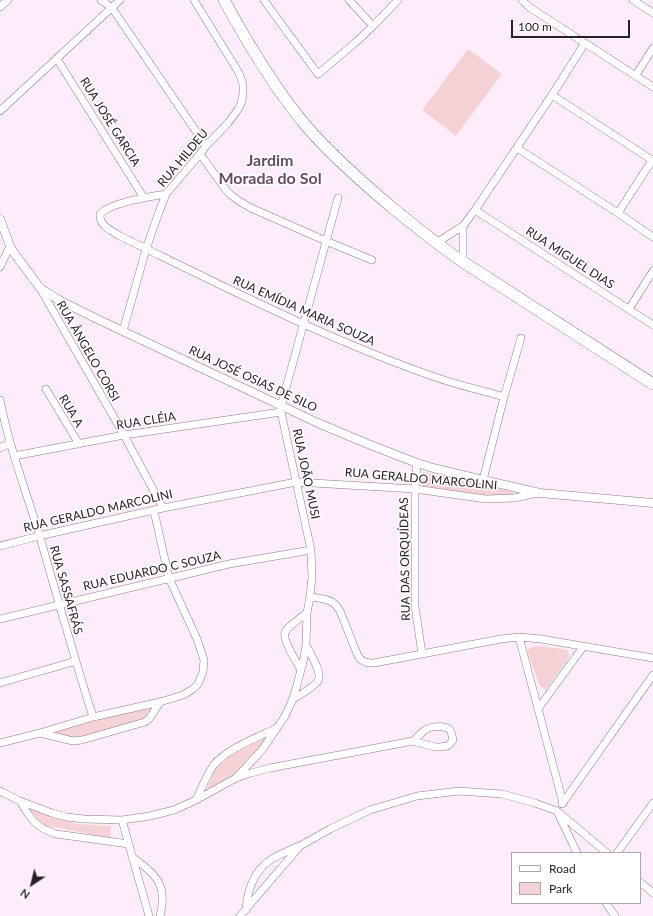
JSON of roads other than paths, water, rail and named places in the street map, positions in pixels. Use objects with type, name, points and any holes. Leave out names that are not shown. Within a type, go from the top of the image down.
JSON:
[{"type":"highway","points":[[224,0],[244,36],[281,93],[307,127],[354,175],[436,243],[463,262],[653,384]]},
{"type":"street","points":[[0,8],[8,0]]},
{"type":"street","points":[[101,0],[112,8],[206,146]]},
{"type":"street","points":[[0,111],[120,0]]},
{"type":"street","name":"RUA HILDEU","points":[[123,331],[146,249],[166,194],[206,146],[228,124],[241,104],[243,84],[239,73],[194,0]]},
{"type":"street","points":[[264,0],[318,74],[374,26],[398,0]]},
{"type":"street","points":[[349,0],[374,26]]},
{"type":"street","points":[[522,0],[529,7],[653,87]]},
{"type":"street","points":[[633,0],[653,13]]},
{"type":"street","points":[[436,243],[463,226],[475,210],[585,43]]},
{"type":"street","points":[[636,75],[653,48]]},
{"type":"street","name":"RUA JOSÉ GARCIA","points":[[57,58],[144,198]]},
{"type":"street","points":[[552,95],[652,160],[618,213]]},
{"type":"street","points":[[517,148],[653,237]]},
{"type":"street","points":[[200,154],[226,190],[235,198],[251,208],[326,242],[372,260]]},
{"type":"street","points":[[144,198],[166,194]]},
{"type":"street","name":"RUA EMÍDIA MARIA SOUZA","points":[[144,198],[106,209],[100,214],[100,218],[104,225],[120,236],[303,324],[370,353],[436,378],[504,397]]},
{"type":"street","points":[[281,409],[338,198]]},
{"type":"street","name":"RUA MIGUEL DIAS","points":[[475,210],[653,325]]},
{"type":"street","name":"RUA JOSÉ OSIAS DE SILO","points":[[0,219],[10,246],[28,273],[40,288],[59,300],[281,409],[368,444],[433,468],[540,493]]},
{"type":"street","points":[[463,226],[463,262]]},
{"type":"street","points":[[0,267],[10,246]]},
{"type":"street","points":[[629,309],[653,271]]},
{"type":"street","name":"RUA ÂNGELO CORSI","points":[[40,288],[124,435],[163,508]]},
{"type":"street","points":[[483,480],[521,338]]},
{"type":"street","name":"RUA A","points":[[46,389],[79,444]]},
{"type":"street","name":"RUA SASSAFRÁS","points":[[0,400],[10,444],[40,536],[93,717]]},
{"type":"street","name":"RUA CLÉIA","points":[[14,456],[124,435],[281,409]]},
{"type":"street","name":"RUA JOÃO MUSI","points":[[236,778],[262,750],[285,716],[292,700],[301,670],[306,646],[307,613],[312,576],[310,548],[281,409]]},
{"type":"street","points":[[0,448],[10,444]]},
{"type":"street","name":"RUA DAS ORQUÍDEAS","points":[[417,463],[415,489],[415,606],[422,654]]},
{"type":"street","name":"RUA GERALDO MARCOLINI","points":[[0,546],[163,508],[296,482],[415,489],[486,499],[514,498],[540,493],[653,503]]},
{"type":"street","points":[[0,743],[93,717],[160,702],[183,695],[193,690],[198,684],[203,672],[204,660],[197,639],[169,578],[154,511]]},
{"type":"street","name":"RUA EDUARDO C SOUZA","points":[[0,619],[229,564],[310,548]]},
{"type":"street","points":[[310,597],[328,600],[337,606],[355,651],[364,662],[374,663],[494,640],[519,637],[541,639],[653,658]]},
{"type":"street","points":[[301,670],[287,645],[284,635],[288,628],[307,613]]},
{"type":"street","points":[[519,637],[562,803]]},
{"type":"street","points":[[292,700],[312,687],[319,679],[317,667],[306,646]]},
{"type":"street","points":[[538,709],[583,647]]},
{"type":"street","points":[[0,683],[76,661]]},
{"type":"street","points":[[557,811],[653,675]]},
{"type":"street","points":[[40,733],[73,740],[82,740],[145,722],[149,719],[160,702]]},
{"type":"street","points":[[0,791],[20,801],[66,817],[122,820],[150,816],[174,810],[196,800],[236,778],[270,768],[413,741],[439,748],[448,746],[453,740],[452,734],[446,727],[438,726],[426,729],[413,741]]},
{"type":"street","points":[[196,800],[210,772],[218,760],[237,747],[277,728]]},
{"type":"street","points":[[246,910],[250,887],[256,875],[265,864],[279,855],[300,846],[330,829],[370,810],[417,796],[459,791],[502,794],[535,803],[557,811],[606,852]]},
{"type":"street","points":[[20,801],[30,818],[45,831],[56,834],[129,844]]},
{"type":"street","points":[[618,852],[653,803]]},
{"type":"street","points":[[557,811],[577,852]]},
{"type":"street","points":[[122,820],[149,916]]},
{"type":"street","points":[[240,916],[300,846]]},
{"type":"street","points":[[132,857],[147,868],[159,883],[163,905],[160,916]]},
{"type":"street","points":[[641,883],[653,893]]},
{"type":"street","points":[[607,904],[615,916]]},
{"type":"district","name":"Jardim Morada do Sol","points":[[270,170]]}]
